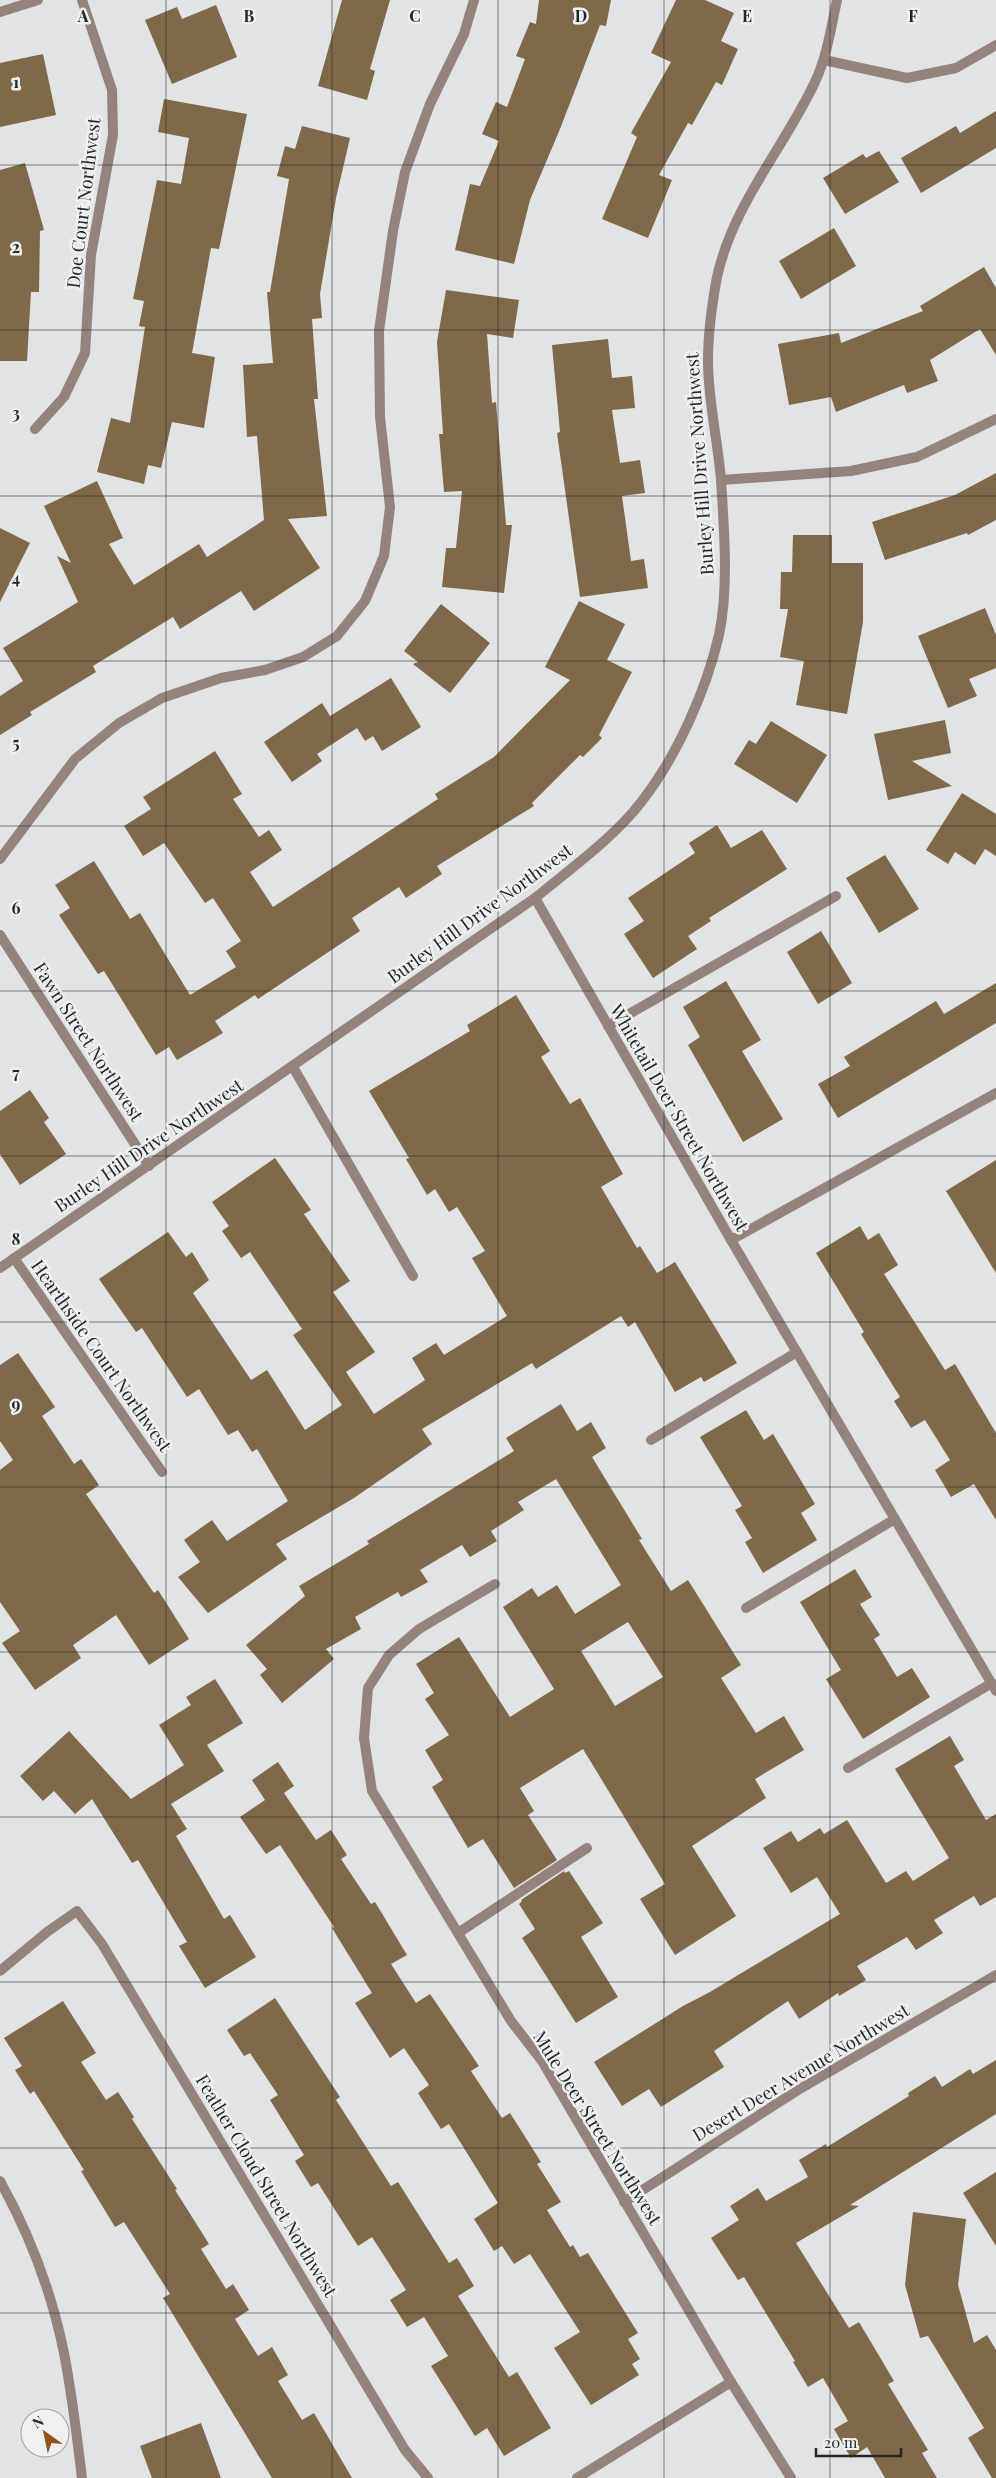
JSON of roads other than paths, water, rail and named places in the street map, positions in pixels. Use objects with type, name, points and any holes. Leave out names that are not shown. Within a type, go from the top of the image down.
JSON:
[{"type":"street","points":[[0,12],[38,0]]},
{"type":"street","name":"Doe Court Northwest","points":[[35,429],[64,397],[85,354],[91,255],[113,135],[112,90],[82,0]]},
{"type":"street","points":[[0,860],[75,759],[119,723],[162,698],[221,678],[265,670],[303,658],[338,636],[365,601],[384,556],[390,507],[380,417],[379,331],[393,231],[405,172],[430,104],[464,34],[474,0]]},
{"type":"street","name":"Burley Hill Drive Northwest","points":[[0,1268],[535,898],[595,849],[642,802],[677,745],[702,689],[719,634],[724,586],[721,480],[708,363],[710,324],[718,276],[730,238],[745,203],[801,108],[824,60],[837,0]]},
{"type":"street","points":[[824,60],[907,78],[956,68],[996,45]]},
{"type":"street","points":[[721,480],[851,471],[917,457],[996,418]]},
{"type":"street","points":[[608,1026],[836,896]]},
{"type":"street","name":"Whitetail Deer Street Northwest","points":[[535,898],[731,1240],[994,1687],[848,1768]]},
{"type":"street","name":"Fawn Street Northwest","points":[[0,935],[149,1166]]},
{"type":"street","points":[[293,1067],[413,1276]]},
{"type":"street","points":[[731,1240],[996,1092]]},
{"type":"street","name":"Hearthside Court Northwest","points":[[14,1258],[162,1472]]},
{"type":"street","points":[[652,1440],[797,1352]]},
{"type":"street","points":[[746,1608],[895,1519]]},
{"type":"street","name":"Mule Deer Street Northwest","points":[[495,1584],[419,1628],[389,1655],[368,1688],[364,1738],[372,1791],[511,2021],[542,2061],[731,2382],[791,2478]]},
{"type":"street","points":[[458,1933],[587,1848]]},
{"type":"street","name":"Feather Cloud Street Northwest","points":[[0,1971],[47,1932],[77,1911],[102,1944],[405,2450],[428,2478]]},
{"type":"street","name":"Desert Deer Avenue Northwest","points":[[624,2202],[798,2090],[996,1976]]},
{"type":"street","points":[[0,2181],[24,2230],[45,2285],[64,2352],[82,2478]]},
{"type":"street","points":[[577,2478],[731,2382]]}]
